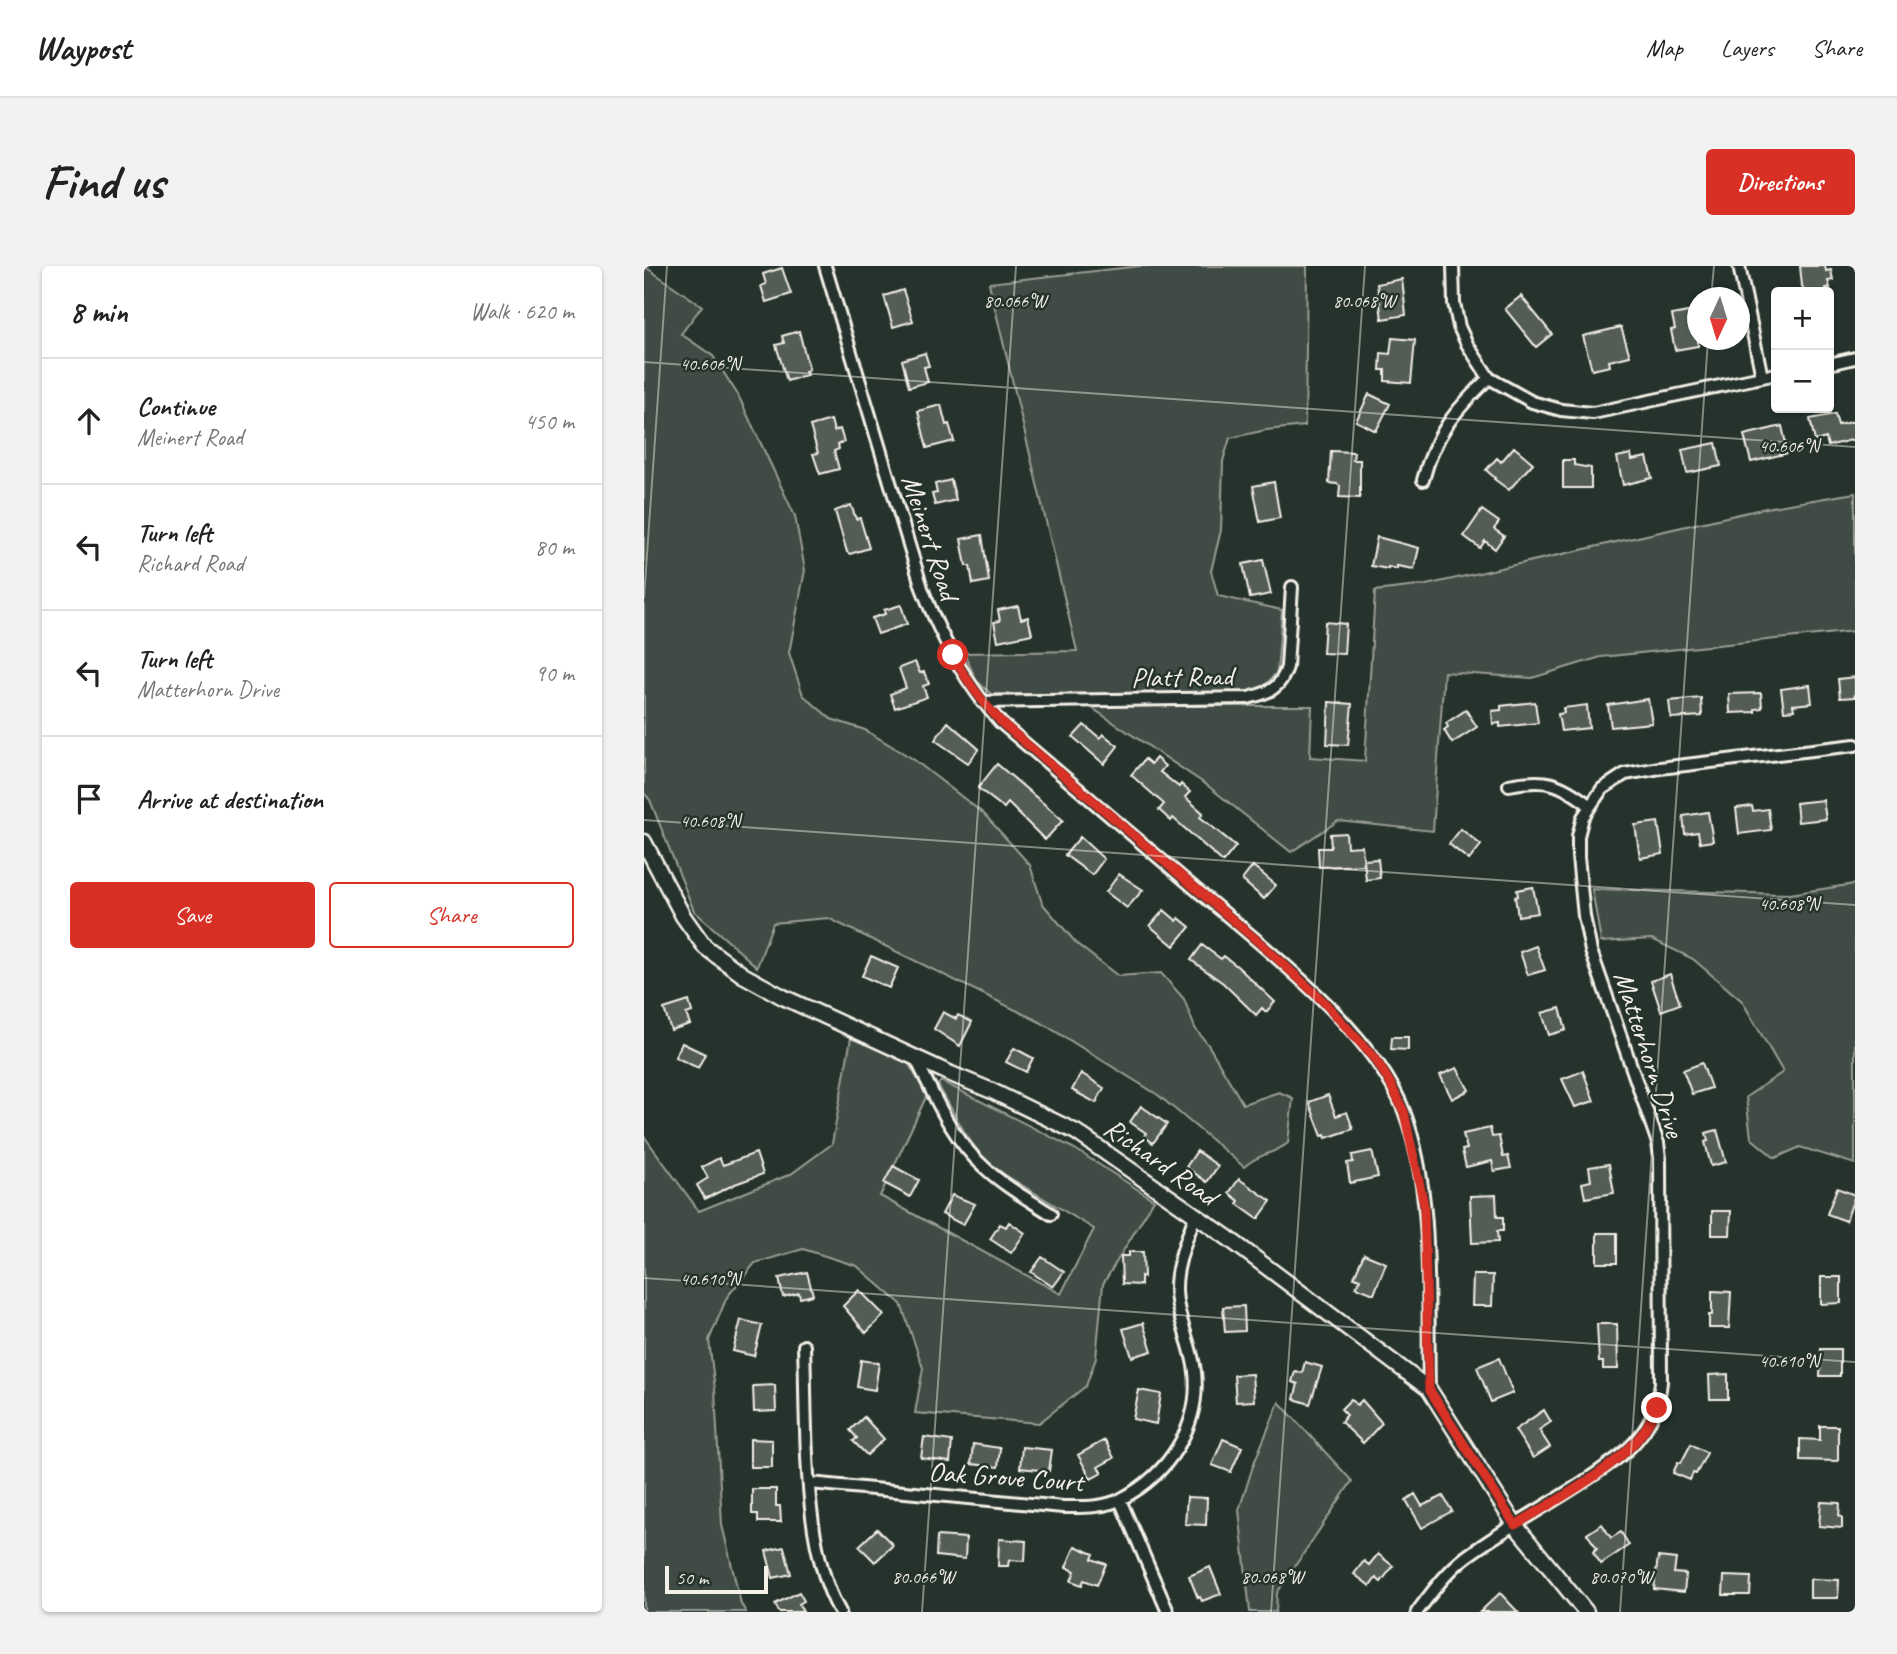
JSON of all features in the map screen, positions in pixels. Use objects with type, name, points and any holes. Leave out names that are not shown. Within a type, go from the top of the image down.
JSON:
[{"type":"street","name":"Meinert Road","points":[[825,266],[922,588],[962,674],[982,702],[1002,723],[1268,950],[1322,1000],[1376,1060],[1390,1083],[1404,1112],[1424,1205],[1429,1389]]},
{"type":"street","points":[[1453,266],[1454,303],[1459,327],[1467,344],[1489,378],[1532,402],[1560,410],[1593,413],[1771,375]]},
{"type":"street","points":[[1739,266],[1762,377]]},
{"type":"street","points":[[1834,362],[1855,358]]},
{"type":"street","points":[[1423,480],[1432,452],[1446,424],[1489,378]]},
{"type":"street","name":"Platt Road","points":[[982,702],[1248,698],[1265,694],[1275,689],[1283,679],[1287,667],[1292,587]]},
{"type":"street","name":"Matterhorn Drive","points":[[1416,1612],[1452,1569],[1515,1525],[1562,1497],[1630,1448],[1657,1408],[1661,1382],[1660,1158],[1658,1143],[1597,969],[1587,932],[1577,845],[1580,825],[1589,805],[1595,796],[1612,782],[1625,774],[1641,770],[1855,745]]},
{"type":"street","points":[[1509,785],[1543,780],[1555,783],[1589,805]]},
{"type":"street","name":"Richard Road","points":[[644,842],[683,916],[705,947],[743,975],[1076,1132],[1228,1238],[1429,1389],[1515,1525],[1586,1612]]},
{"type":"street","points":[[915,1057],[957,1137],[983,1167],[1011,1189],[1051,1214]]},
{"type":"street","points":[[1120,1500],[1150,1479],[1172,1458],[1187,1432],[1194,1406],[1195,1373],[1177,1307],[1176,1289],[1183,1249],[1195,1216]]},
{"type":"street","points":[[804,1346],[810,1483],[816,1541],[823,1571],[841,1612]]},
{"type":"street","name":"Oak Grove Court","points":[[810,1483],[1063,1507],[1090,1507],[1120,1500],[1168,1612]]},
{"type":"shaded area","points":[[644,266],[702,306],[681,334],[713,356],[738,395],[795,516],[805,570],[789,653],[803,695],[831,719],[865,730],[913,759],[984,814],[1030,865],[1042,903],[1077,944],[1118,976],[1161,973],[1184,999],[1195,1028],[1209,1046],[1243,1104],[1279,1092],[1293,1098],[1288,1143],[1244,1167],[1158,1095],[1040,1022],[828,918],[773,923],[757,967],[694,911],[650,800],[644,793]]},
{"type":"shaded area","points":[[1140,266],[1307,266],[1305,426],[1266,430],[1230,438],[1223,461],[1221,530],[1211,571],[1218,596],[1282,610],[1277,672],[1263,688],[1242,696],[991,694],[976,680],[964,653],[1077,651],[989,283]]},
{"type":"shaded area","points":[[1855,493],[1855,631],[1601,657],[1532,678],[1444,672],[1433,831],[1338,821],[1291,852],[1208,786],[1089,706],[1312,706],[1310,757],[1365,761],[1375,591],[1426,585],[1766,508]]},
{"type":"shaded area","points":[[1855,884],[1855,1164],[1800,1147],[1775,1158],[1751,1138],[1746,1097],[1783,1072],[1742,1001],[1693,959],[1652,939],[1601,942],[1592,889],[1790,894]]},
{"type":"shaded area","points":[[851,1038],[907,1061],[927,1095],[880,1196],[1061,1294],[1094,1229],[987,1164],[965,1133],[938,1085],[941,1081],[1075,1149],[1154,1200],[1103,1284],[1096,1358],[1086,1386],[1039,1423],[915,1413],[923,1368],[901,1304],[857,1266],[803,1249],[755,1263],[727,1297],[709,1340],[715,1390],[722,1525],[741,1604],[746,1612],[644,1612],[644,1136],[699,1211],[791,1174],[832,1144]]},
{"type":"shaded area","points":[[1279,1402],[1352,1481],[1277,1593],[1276,1612],[1250,1612],[1239,1510],[1254,1463]]},
{"type":"building","points":[[1800,266],[1825,266],[1826,271],[1831,270],[1833,280],[1828,281],[1830,287],[1802,286]]},
{"type":"building","points":[[782,268],[791,294],[766,302],[761,286],[766,284],[763,274]]},
{"type":"building","points":[[1402,279],[1406,315],[1382,319],[1377,284]]},
{"type":"building","points":[[903,290],[913,321],[893,327],[884,296]]},
{"type":"building","points":[[1521,296],[1552,334],[1536,347],[1505,309]]},
{"type":"building","points":[[1687,312],[1687,348],[1675,350],[1671,330],[1675,329],[1672,315]]},
{"type":"building","points":[[1621,327],[1630,356],[1609,361],[1610,366],[1592,370],[1583,336]]},
{"type":"building","points":[[799,331],[809,370],[805,371],[807,375],[787,381],[776,345],[784,343],[782,336]]},
{"type":"building","points":[[1392,338],[1415,340],[1411,383],[1385,381],[1385,370],[1380,370],[1381,353],[1390,354]]},
{"type":"building","points":[[925,353],[929,366],[924,367],[928,382],[909,387],[902,360]]},
{"type":"building","points":[[1369,394],[1390,404],[1376,431],[1356,421]]},
{"type":"building","points":[[941,405],[954,441],[927,448],[918,411]]},
{"type":"building","points":[[1835,414],[1838,425],[1855,421],[1855,439],[1828,446],[1826,438],[1815,441],[1810,419]]},
{"type":"building","points":[[831,420],[834,431],[840,429],[844,442],[838,444],[839,449],[834,451],[839,469],[820,474],[813,454],[818,453],[810,426]]},
{"type":"building","points":[[1782,426],[1788,453],[1751,462],[1744,435]]},
{"type":"building","points":[[1716,443],[1721,466],[1687,473],[1682,450]]},
{"type":"building","points":[[1514,447],[1533,463],[1509,490],[1486,470],[1497,458],[1501,462]]},
{"type":"building","points":[[1331,451],[1354,452],[1353,460],[1360,460],[1360,498],[1339,497],[1340,486],[1329,483]]},
{"type":"building","points":[[1631,454],[1632,460],[1647,457],[1652,478],[1623,485],[1617,457]]},
{"type":"building","points":[[1563,460],[1574,460],[1574,465],[1591,468],[1591,488],[1563,488]]},
{"type":"building","points":[[951,480],[956,500],[935,505],[932,494],[937,493],[935,484]]},
{"type":"building","points":[[1274,482],[1280,518],[1260,522],[1253,486]]},
{"type":"building","points":[[851,505],[856,519],[860,518],[869,548],[850,554],[847,552],[835,511]]},
{"type":"building","points":[[1482,510],[1499,522],[1494,529],[1504,536],[1495,549],[1485,541],[1480,548],[1464,536]]},
{"type":"building","points":[[982,535],[989,581],[973,584],[970,566],[966,566],[961,539]]},
{"type":"building","points":[[1377,537],[1419,548],[1414,569],[1371,566]]},
{"type":"building","points":[[1263,560],[1271,594],[1250,598],[1243,564]]},
{"type":"building","points":[[901,605],[907,624],[878,634],[872,618],[885,614],[884,610]]},
{"type":"building","points":[[1018,606],[1021,619],[1028,617],[1032,634],[998,641],[994,622],[1000,621],[998,610]]},
{"type":"building","points":[[1325,622],[1346,624],[1344,654],[1323,653]]},
{"type":"building","points":[[915,662],[920,673],[924,672],[929,684],[923,686],[927,697],[895,708],[890,694],[906,688],[899,668]]},
{"type":"building","points":[[1855,677],[1855,697],[1840,698],[1838,679]]},
{"type":"building","points":[[1810,685],[1812,703],[1793,705],[1794,710],[1784,711],[1781,689]]},
{"type":"building","points":[[1761,693],[1762,708],[1755,709],[1755,712],[1730,713],[1729,694]]},
{"type":"building","points":[[1701,698],[1702,716],[1671,718],[1669,701]]},
{"type":"building","points":[[1648,699],[1652,723],[1611,727],[1608,705]]},
{"type":"building","points":[[1329,702],[1352,704],[1348,745],[1327,744]]},
{"type":"building","points":[[1535,702],[1538,723],[1500,727],[1500,723],[1493,724],[1492,711],[1501,710],[1501,706]]},
{"type":"building","points":[[1587,705],[1589,728],[1561,731],[1558,714],[1564,713],[1563,708]]},
{"type":"building","points":[[1466,710],[1477,727],[1452,743],[1444,730],[1448,727],[1446,723]]},
{"type":"building","points":[[948,722],[979,749],[968,763],[935,740]]},
{"type":"building","points":[[1084,725],[1100,738],[1103,734],[1118,746],[1104,764],[1073,737]]},
{"type":"building","points":[[1156,758],[1165,766],[1160,772],[1190,792],[1185,797],[1203,813],[1200,817],[1236,846],[1223,862],[1173,818],[1171,821],[1159,810],[1164,804],[1131,775],[1145,759],[1151,764]]},
{"type":"building","points":[[997,764],[1063,820],[1045,840],[1008,803],[1004,808],[978,788]]},
{"type":"building","points":[[1823,800],[1826,819],[1798,822],[1796,803]]},
{"type":"building","points":[[1752,806],[1753,811],[1768,809],[1771,830],[1739,834],[1736,808]]},
{"type":"building","points":[[1708,812],[1713,841],[1700,843],[1698,832],[1685,834],[1683,816]]},
{"type":"building","points":[[1658,822],[1663,854],[1640,858],[1635,825]]},
{"type":"building","points":[[1461,829],[1481,845],[1469,860],[1449,844]]},
{"type":"building","points":[[1346,833],[1347,847],[1362,846],[1364,865],[1319,867],[1318,848],[1331,848],[1330,834]]},
{"type":"building","points":[[1080,837],[1104,859],[1092,875],[1065,855]]},
{"type":"building","points":[[1378,859],[1380,878],[1366,880],[1364,860]]},
{"type":"building","points":[[1253,866],[1276,885],[1264,899],[1242,880]]},
{"type":"building","points":[[1119,874],[1143,890],[1127,908],[1106,892]]},
{"type":"building","points":[[1533,887],[1538,913],[1518,916],[1515,897],[1518,896],[1517,890]]},
{"type":"building","points":[[1164,910],[1190,927],[1174,946],[1150,926]]},
{"type":"building","points":[[1202,945],[1221,959],[1224,956],[1275,1002],[1266,1012],[1262,1008],[1256,1015],[1223,983],[1191,960]]},
{"type":"building","points":[[1536,946],[1545,970],[1528,975],[1520,952]]},
{"type":"building","points":[[871,956],[898,968],[889,988],[862,976]]},
{"type":"building","points":[[1670,974],[1680,1004],[1661,1011],[1651,981]]},
{"type":"building","points":[[689,1001],[692,1012],[686,1014],[690,1024],[671,1030],[664,1009]]},
{"type":"building","points":[[1560,1008],[1566,1030],[1549,1035],[1542,1013]]},
{"type":"building","points":[[943,1012],[956,1019],[958,1015],[972,1022],[960,1046],[934,1029]]},
{"type":"building","points":[[1392,1037],[1408,1037],[1408,1050],[1391,1049]]},
{"type":"building","points":[[682,1043],[705,1054],[698,1068],[675,1057]]},
{"type":"building","points":[[1014,1048],[1033,1058],[1026,1072],[1006,1062]]},
{"type":"building","points":[[1702,1063],[1711,1088],[1692,1094],[1683,1070]]},
{"type":"building","points":[[1457,1068],[1469,1090],[1452,1099],[1440,1075]]},
{"type":"building","points":[[1583,1071],[1594,1101],[1575,1107],[1562,1079]]},
{"type":"building","points":[[1081,1073],[1104,1088],[1096,1103],[1072,1090]]},
{"type":"building","points":[[1328,1095],[1336,1116],[1347,1112],[1353,1129],[1326,1138],[1325,1135],[1322,1136],[1309,1102]]},
{"type":"building","points":[[1141,1106],[1167,1124],[1153,1143],[1144,1136],[1146,1133],[1130,1122]]},
{"type":"building","points":[[1490,1128],[1492,1137],[1499,1136],[1503,1157],[1508,1156],[1511,1168],[1494,1171],[1492,1161],[1466,1167],[1462,1150],[1467,1149],[1463,1134]]},
{"type":"building","points":[[1717,1130],[1726,1162],[1711,1166],[1705,1142],[1708,1141],[1706,1133]]},
{"type":"building","points":[[1197,1151],[1218,1166],[1207,1182],[1186,1167]]},
{"type":"building","points":[[1372,1151],[1378,1177],[1350,1183],[1347,1163],[1353,1162],[1352,1155]]},
{"type":"building","points":[[756,1153],[763,1174],[705,1199],[697,1185],[708,1178],[702,1167],[719,1158],[723,1165]]},
{"type":"building","points":[[1609,1164],[1614,1193],[1585,1198],[1582,1183],[1591,1181],[1589,1167]]},
{"type":"building","points":[[893,1166],[919,1180],[910,1197],[884,1183]]},
{"type":"building","points":[[1239,1179],[1271,1201],[1258,1219],[1237,1204],[1239,1201],[1229,1193]]},
{"type":"building","points":[[1837,1188],[1855,1195],[1846,1221],[1827,1214]]},
{"type":"building","points":[[952,1195],[975,1204],[963,1225],[942,1214]]},
{"type":"building","points":[[1496,1195],[1497,1217],[1503,1217],[1503,1231],[1497,1231],[1498,1242],[1472,1243],[1470,1196]]},
{"type":"building","points":[[1712,1211],[1731,1211],[1730,1235],[1712,1235]]},
{"type":"building","points":[[1009,1222],[1025,1233],[1011,1253],[990,1239],[1000,1224],[1006,1227]]},
{"type":"building","points":[[1597,1233],[1617,1233],[1617,1263],[1597,1263]]},
{"type":"building","points":[[1129,1252],[1143,1252],[1144,1277],[1141,1276],[1141,1285],[1122,1284],[1121,1256],[1129,1256]]},
{"type":"building","points":[[1364,1254],[1386,1263],[1374,1294],[1356,1287],[1360,1279],[1354,1277]]},
{"type":"building","points":[[1042,1257],[1064,1272],[1053,1287],[1031,1272]]},
{"type":"building","points":[[807,1272],[813,1295],[800,1298],[799,1293],[783,1297],[779,1278]]},
{"type":"building","points":[[1473,1275],[1493,1275],[1492,1306],[1472,1306]]},
{"type":"building","points":[[1821,1277],[1841,1277],[1841,1303],[1821,1304]]},
{"type":"building","points":[[859,1290],[884,1315],[866,1333],[843,1306]]},
{"type":"building","points":[[1712,1291],[1731,1292],[1729,1328],[1709,1328]]},
{"type":"building","points":[[1244,1306],[1245,1331],[1225,1332],[1223,1307]]},
{"type":"building","points":[[741,1320],[762,1325],[754,1356],[733,1351]]},
{"type":"building","points":[[1143,1323],[1152,1351],[1132,1357],[1123,1329]]},
{"type":"building","points":[[1597,1324],[1617,1324],[1618,1369],[1603,1369],[1603,1362],[1599,1362]]},
{"type":"building","points":[[1821,1349],[1840,1349],[1840,1376],[1820,1376]]},
{"type":"building","points":[[1499,1358],[1513,1393],[1491,1402],[1477,1367]]},
{"type":"building","points":[[861,1360],[879,1363],[875,1390],[857,1387]]},
{"type":"building","points":[[1305,1362],[1322,1367],[1310,1404],[1294,1399],[1298,1384],[1292,1382],[1295,1371],[1302,1373]]},
{"type":"building","points":[[1252,1374],[1254,1401],[1236,1402],[1234,1375]]},
{"type":"building","points":[[1728,1374],[1728,1399],[1710,1399],[1709,1375]]},
{"type":"building","points":[[775,1385],[776,1411],[754,1412],[753,1386]]},
{"type":"building","points":[[1139,1390],[1161,1394],[1156,1424],[1133,1419]]},
{"type":"building","points":[[1351,1399],[1357,1405],[1362,1400],[1382,1423],[1363,1443],[1341,1422],[1347,1415],[1341,1409]]},
{"type":"building","points":[[1544,1410],[1551,1422],[1539,1430],[1550,1447],[1533,1458],[1515,1430]]},
{"type":"building","points":[[864,1417],[884,1439],[867,1455],[853,1441],[857,1438],[850,1430]]},
{"type":"building","points":[[1820,1426],[1838,1426],[1838,1461],[1800,1460],[1800,1439],[1820,1440]]},
{"type":"building","points":[[924,1437],[952,1441],[950,1462],[921,1458]]},
{"type":"building","points":[[750,1439],[772,1440],[772,1467],[750,1467]]},
{"type":"building","points":[[1223,1439],[1242,1447],[1231,1472],[1212,1465]]},
{"type":"building","points":[[1105,1440],[1114,1458],[1098,1467],[1102,1473],[1091,1479],[1078,1455]]},
{"type":"building","points":[[973,1444],[1000,1448],[998,1467],[971,1464]]},
{"type":"building","points":[[1691,1444],[1707,1453],[1690,1480],[1673,1473]]},
{"type":"building","points":[[1022,1447],[1052,1450],[1049,1471],[1020,1468]]},
{"type":"building","points":[[752,1489],[776,1489],[776,1506],[780,1506],[781,1522],[758,1522],[758,1514],[752,1514]]},
{"type":"building","points":[[1415,1494],[1422,1506],[1443,1496],[1452,1511],[1422,1528],[1406,1500]]},
{"type":"building","points":[[1187,1497],[1207,1498],[1206,1525],[1185,1524]]},
{"type":"building","points":[[1821,1502],[1840,1503],[1842,1528],[1819,1526]]},
{"type":"building","points":[[1602,1524],[1611,1538],[1621,1532],[1629,1545],[1601,1564],[1593,1552],[1597,1548],[1587,1534]]},
{"type":"building","points":[[877,1529],[893,1545],[875,1562],[859,1546]]},
{"type":"building","points":[[937,1536],[966,1538],[965,1559],[936,1556]]},
{"type":"building","points":[[999,1539],[1026,1541],[1025,1561],[1009,1560],[1008,1566],[998,1566]]},
{"type":"building","points":[[1075,1546],[1094,1554],[1092,1559],[1106,1564],[1097,1585],[1084,1580],[1082,1585],[1071,1581],[1075,1571],[1066,1567]]},
{"type":"building","points":[[784,1547],[791,1574],[773,1578],[766,1551]]},
{"type":"building","points":[[1378,1554],[1393,1566],[1381,1582],[1376,1578],[1370,1586],[1354,1574],[1364,1561],[1369,1565]]},
{"type":"building","points":[[1658,1557],[1676,1559],[1674,1573],[1686,1574],[1684,1592],[1654,1589]]},
{"type":"building","points":[[1210,1567],[1221,1594],[1202,1601],[1198,1598],[1189,1576]]},
{"type":"building","points":[[1724,1576],[1751,1577],[1750,1595],[1723,1595]]},
{"type":"building","points":[[1810,1579],[1839,1580],[1838,1598],[1810,1598]]},
{"type":"building","points":[[799,1592],[804,1601],[799,1604],[803,1612],[779,1612],[775,1604]]},
{"type":"building","points":[[1500,1593],[1518,1612],[1480,1612]]},
{"type":"route","points":[[953,655],[962,674],[982,702],[1002,723],[1268,950],[1322,1000],[1376,1060],[1404,1112],[1419,1173],[1424,1205],[1429,1389],[1515,1525],[1616,1460],[1641,1435],[1657,1408]]}]
